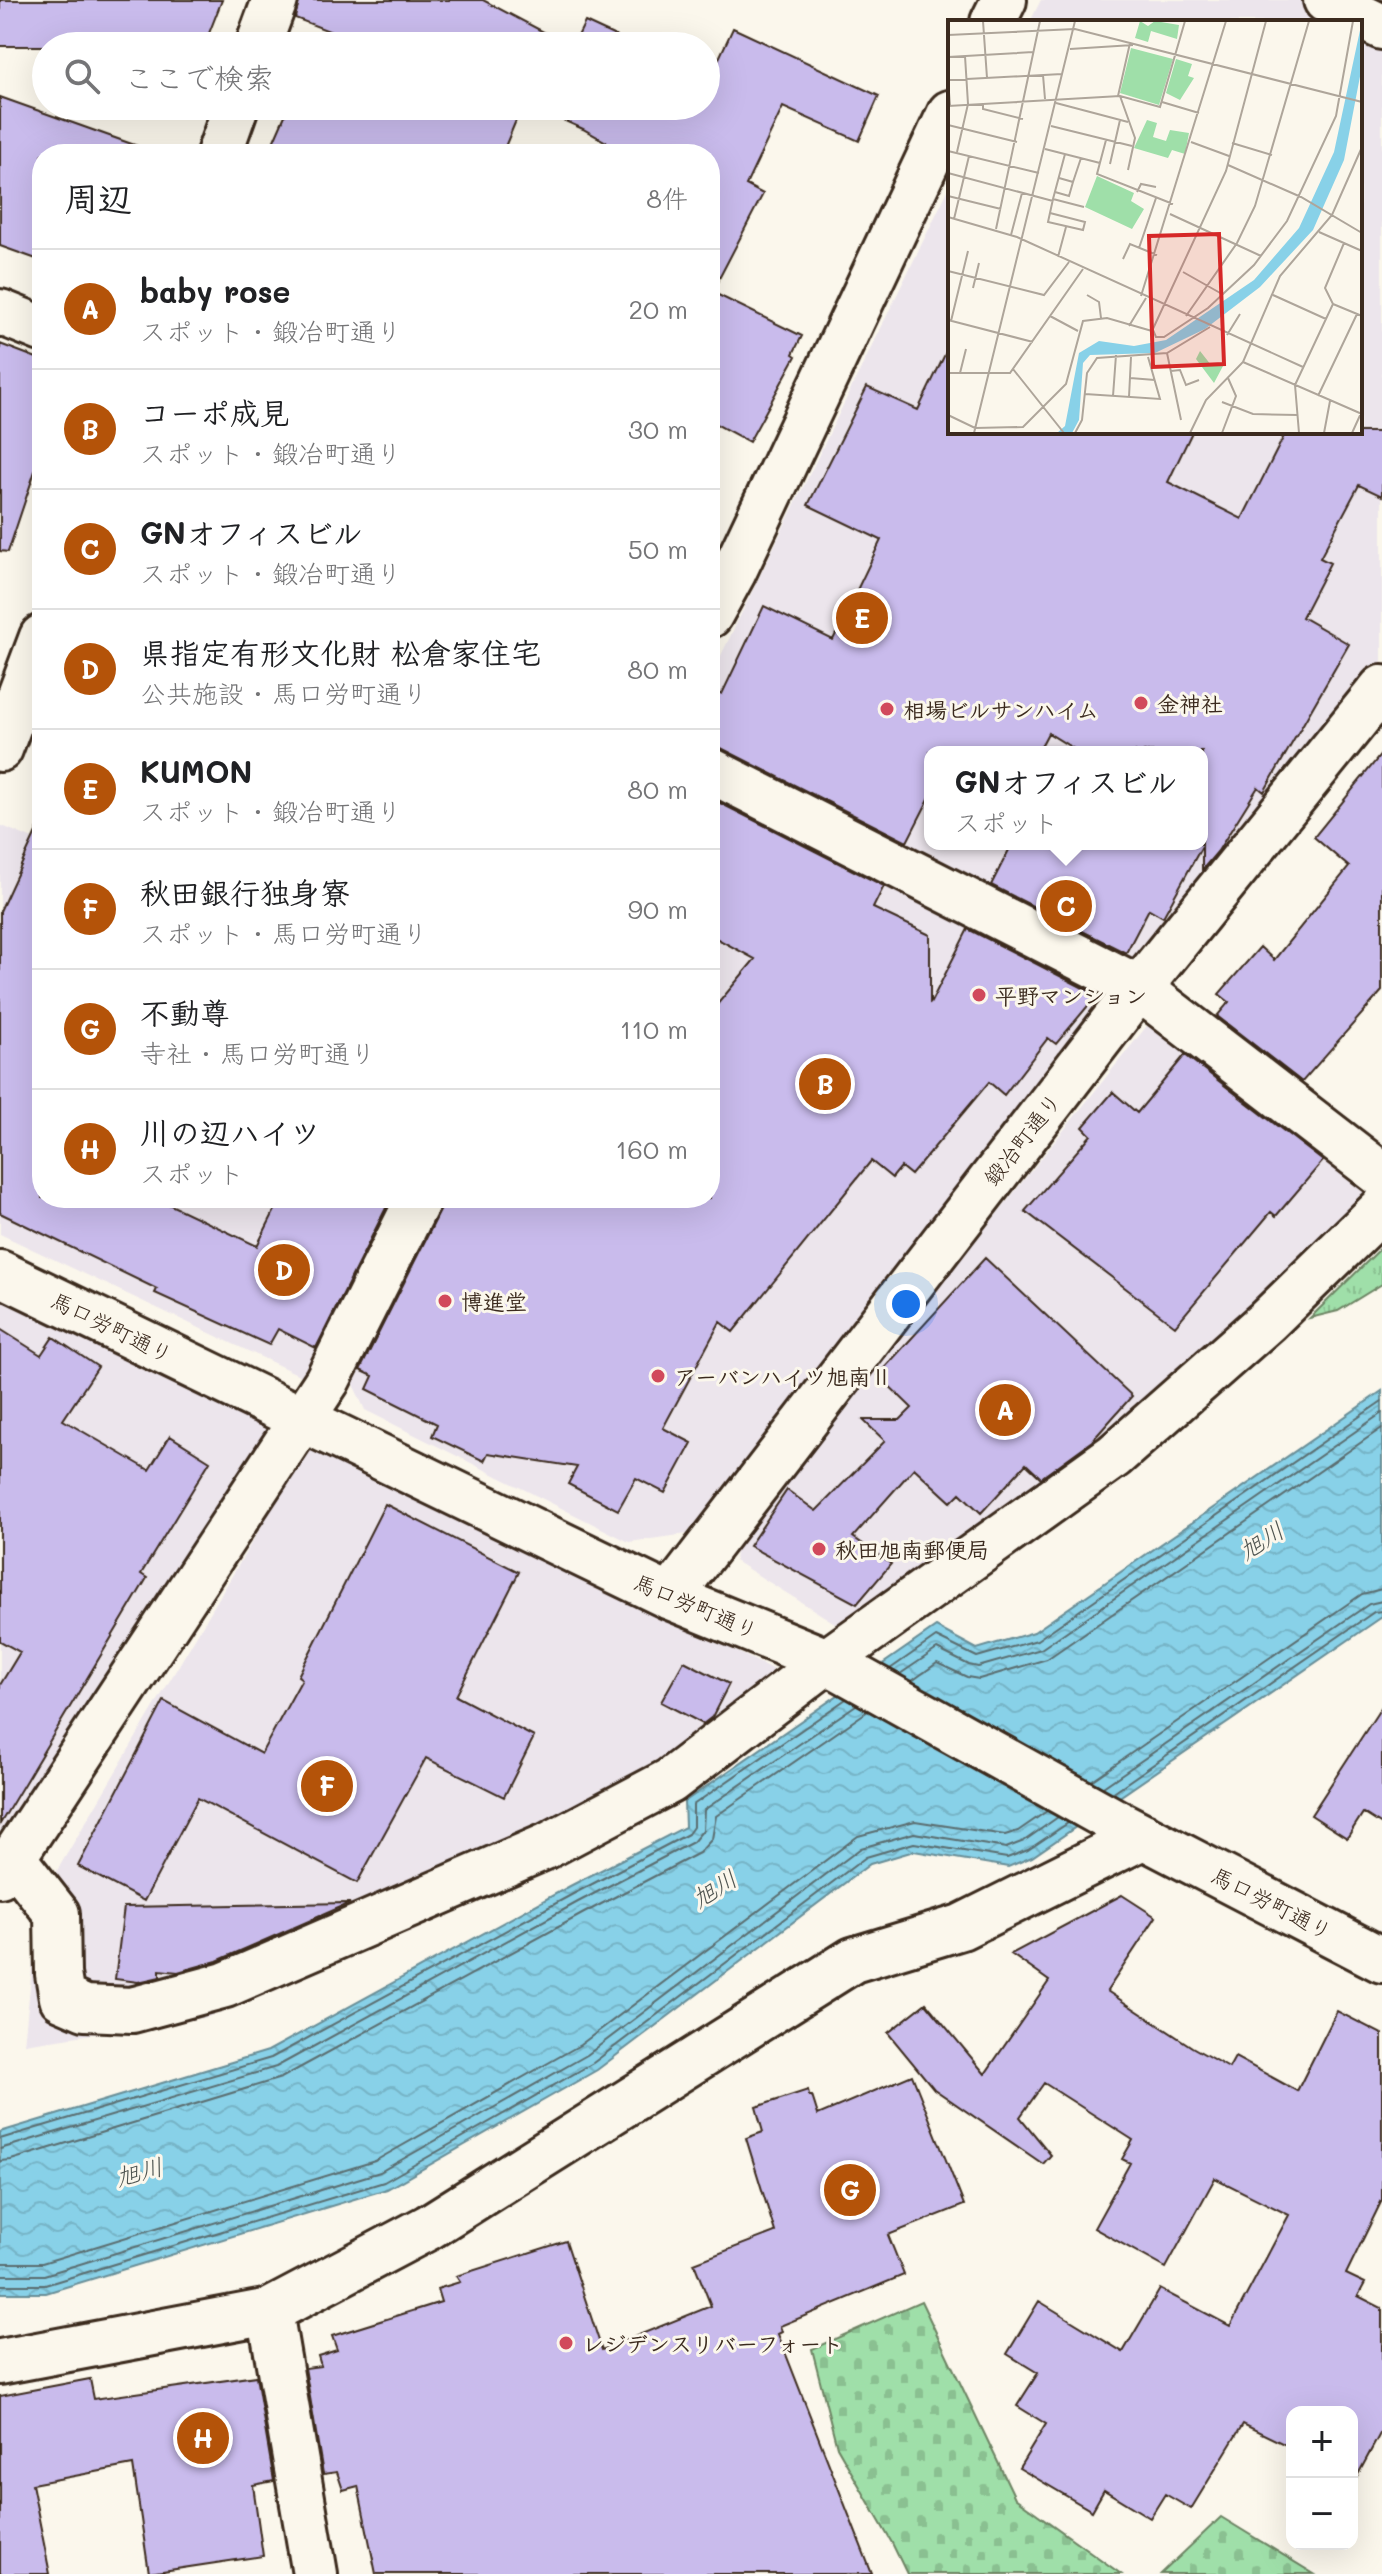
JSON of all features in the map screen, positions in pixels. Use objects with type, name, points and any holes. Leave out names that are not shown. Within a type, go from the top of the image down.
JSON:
[{"type":"street","points":[[263,32],[275,0]]},
{"type":"street","points":[[994,20],[1004,0]]},
{"type":"street","points":[[1326,0],[1382,27]]},
{"type":"street","points":[[720,597],[948,117]]},
{"type":"street","points":[[223,144],[231,120]]},
{"type":"street","points":[[0,312],[32,325]]},
{"type":"street","points":[[0,749],[32,664]]},
{"type":"street","name":"鍛冶町通り","points":[[670,1597],[1139,988],[1382,688]]},
{"type":"street","points":[[720,775],[1139,988],[1382,1175]]},
{"type":"street","points":[[414,1208],[327,1381],[7,1866],[57,1914],[58,1974],[62,1998],[85,2008],[132,2010],[225,1985],[547,1846],[670,1781],[842,1668],[1114,1456],[1267,1321],[1382,1209]]},
{"type":"street","name":"馬口労町通り","points":[[0,1273],[670,1597],[842,1668],[1130,1829],[1382,1960]]},
{"type":"street","points":[[0,2362],[270,2311],[429,2227],[853,1960],[961,1927],[1130,1829]]},
{"type":"street","points":[[270,2311],[315,2574]]},
{"type":"shaded area","points":[[1041,0],[1299,0],[1341,20],[1031,20]]},
{"type":"shaded area","points":[[1362,30],[1382,40],[1382,662],[1129,976],[720,769],[720,658],[948,190],[948,434],[1362,434]]},
{"type":"shaded area","points":[[720,794],[1113,991],[687,1534],[629,1542],[365,1410],[347,1371],[426,1208],[720,1208]]},
{"type":"shaded area","points":[[0,825],[32,839],[32,1208],[401,1208],[314,1382],[0,1234]]},
{"type":"shaded area","points":[[1154,1017],[1380,1190],[1103,1450],[846,1630],[735,1561],[737,1540]]},
{"type":"shaded area","points":[[0,1290],[277,1427],[0,1856]]},
{"type":"shaded area","points":[[312,1441],[772,1669],[777,1710],[332,1958],[208,2017],[24,2044],[39,1901]]},
{"type":"green space","points":[[1382,1247],[1382,1284],[1338,1311],[1310,1318]]},
{"type":"green space","points":[[921,2301],[1015,2498],[1121,2574],[907,2574],[837,2447],[812,2349]]},
{"type":"green space","points":[[1221,2517],[1314,2574],[1161,2574]]},
{"type":"water","name":"旭川","points":[[1382,1391],[1382,1617],[1032,1857],[1008,1867],[914,1851],[870,1864],[597,2070],[387,2189],[46,2293],[0,2293],[0,2132],[268,2051],[570,1886],[685,1827],[684,1802],[936,1627],[977,1649],[1034,1632]]},
{"type":"building","points":[[0,0],[222,0],[209,32],[32,32],[32,46],[0,46]]},
{"type":"building","points":[[299,0],[483,0],[544,32],[332,32],[295,18]]},
{"type":"building","points":[[585,22],[607,32],[580,32]]},
{"type":"building","points":[[733,28],[879,96],[859,141],[783,107],[746,185],[763,194],[720,277],[720,144],[605,144],[563,120],[720,120],[720,56]]},
{"type":"building","points":[[0,97],[32,108],[32,120],[64,120],[132,144],[32,144],[32,257],[0,246]]},
{"type":"building","points":[[283,120],[516,120],[506,144],[272,144]]},
{"type":"building","points":[[720,296],[802,336],[793,354],[796,356],[749,442],[720,426]]},
{"type":"building","points":[[0,344],[32,356],[32,480],[8,552],[0,551]]},
{"type":"building","points":[[948,348],[948,434],[1191,434],[1168,482],[1242,519],[1285,434],[1382,432],[1382,496],[1359,485],[1320,558],[1330,563],[1302,617],[1349,644],[1264,792],[1258,787],[1218,851],[1202,870],[1202,850],[1208,850],[1208,746],[1069,746],[1048,733],[1041,746],[924,746],[924,809],[907,842],[720,748],[720,693],[764,606],[833,640],[881,540],[808,505],[867,387],[918,410]]},
{"type":"building","points":[[1382,753],[1382,991],[1302,1082],[1217,1016],[1229,1002],[1219,994],[1260,947],[1274,960],[1349,867],[1314,837]]},
{"type":"building","points":[[720,803],[884,886],[873,908],[930,935],[930,1004],[968,929],[1097,995],[1056,1044],[1048,1038],[1004,1095],[989,1082],[911,1175],[901,1167],[892,1178],[871,1161],[733,1332],[720,1322],[663,1428],[692,1443],[665,1493],[636,1478],[618,1510],[568,1484],[577,1467],[488,1453],[484,1461],[432,1436],[437,1424],[367,1389],[373,1376],[360,1370],[441,1208],[720,1208],[720,1001],[755,959],[720,940]]},
{"type":"building","points":[[32,842],[32,1208],[177,1208],[257,1246],[276,1208],[386,1208],[316,1348],[278,1329],[269,1345],[155,1293],[157,1289],[0,1213],[0,911]]},
{"type":"building","points":[[1009,850],[1200,850],[1163,917],[1149,909],[1126,953],[991,885]]},
{"type":"building","points":[[1185,1055],[1323,1161],[1276,1216],[1271,1212],[1175,1326],[1025,1211],[1091,1135],[1083,1127],[1113,1092],[1137,1113]]},
{"type":"building","points":[[985,1258],[1132,1396],[1092,1441],[1041,1478],[1026,1464],[981,1513],[960,1493],[951,1502],[914,1468],[853,1537],[891,1564],[857,1604],[749,1546],[787,1490],[816,1511],[885,1441],[863,1420],[900,1420],[912,1408],[878,1375]]},
{"type":"building","points":[[0,1329],[41,1355],[53,1337],[98,1367],[63,1420],[149,1470],[170,1436],[210,1461],[141,1574],[147,1578],[0,1824],[0,1685],[20,1652],[0,1641]]},
{"type":"building","points":[[385,1504],[519,1572],[456,1696],[534,1737],[504,1797],[426,1758],[357,1883],[198,1798],[144,1901],[78,1866],[164,1701],[261,1754],[302,1679],[298,1676]]},
{"type":"building","points":[[684,1661],[729,1684],[712,1717],[703,1724],[661,1702]]},
{"type":"building","points":[[1382,1706],[1382,1825],[1363,1813],[1347,1838],[1311,1815]]},
{"type":"building","points":[[1122,1895],[1156,1917],[1107,1991],[1229,2068],[1235,2057],[1297,2091],[1337,2011],[1382,2034],[1382,2200],[1346,2274],[1365,2283],[1358,2296],[1382,2308],[1382,2430],[1358,2475],[1358,2406],[1286,2406],[1286,2445],[1243,2424],[1191,2509],[1165,2494],[1150,2518],[1104,2490],[1092,2511],[1019,2468],[1046,2424],[1017,2406],[1038,2373],[1007,2354],[1039,2301],[1123,2352],[1160,2289],[1230,2326],[1289,2215],[1215,2178],[1166,2268],[1094,2228],[1130,2163],[1122,2159],[1133,2140],[1044,2083],[1020,2117],[1051,2155],[1043,2164],[934,2089],[888,2033],[926,2003],[985,2074],[1049,1981],[1011,1954]]},
{"type":"building","points":[[350,1903],[217,1961],[178,1972],[160,1970],[160,1977],[138,1982],[115,1979],[124,1907]]},
{"type":"building","points":[[912,2075],[964,2205],[888,2235],[904,2275],[780,2326],[782,2332],[778,2334],[872,2574],[376,2574],[358,2486],[343,2490],[337,2472],[323,2474],[305,2368],[321,2366],[318,2356],[337,2350],[332,2336],[441,2302],[437,2289],[460,2282],[456,2276],[566,2241],[602,2350],[711,2306],[694,2263],[775,2232],[746,2138],[763,2132],[756,2107],[808,2090],[818,2115]]},
{"type":"building","points":[[256,2376],[274,2481],[253,2485],[263,2556],[149,2573],[133,2465],[32,2484],[50,2574],[0,2574],[0,2396],[90,2379],[94,2399]]},
{"type":"place","name":"KUMON","points":[[862,618]]},
{"type":"place","name":"金神社","points":[[1141,703]]},
{"type":"place","name":"相場ビルサンハイム","points":[[887,709]]},
{"type":"place","name":"GNオフィスビル","points":[[1066,906]]},
{"type":"place","name":"平野マンション","points":[[979,995]]},
{"type":"place","name":"コーポ成見","points":[[825,1084]]},
{"type":"place","name":"県指定有形文化財 松倉家住宅","points":[[284,1270]]},
{"type":"place","name":"博進堂","points":[[445,1301]]},
{"type":"place","name":"アーバンハイツ旭南Ⅱ","points":[[658,1376]]},
{"type":"place","name":"baby rose","points":[[1005,1410]]},
{"type":"place","name":"秋田旭南郵便局","points":[[819,1549]]},
{"type":"place","name":"秋田銀行独身寮","points":[[327,1786]]},
{"type":"place","name":"不動尊","points":[[850,2190]]},
{"type":"place","name":"レジデンスリバーフォート","points":[[566,2343]]},
{"type":"place","name":"川の辺ハイツ","points":[[203,2438]]}]
